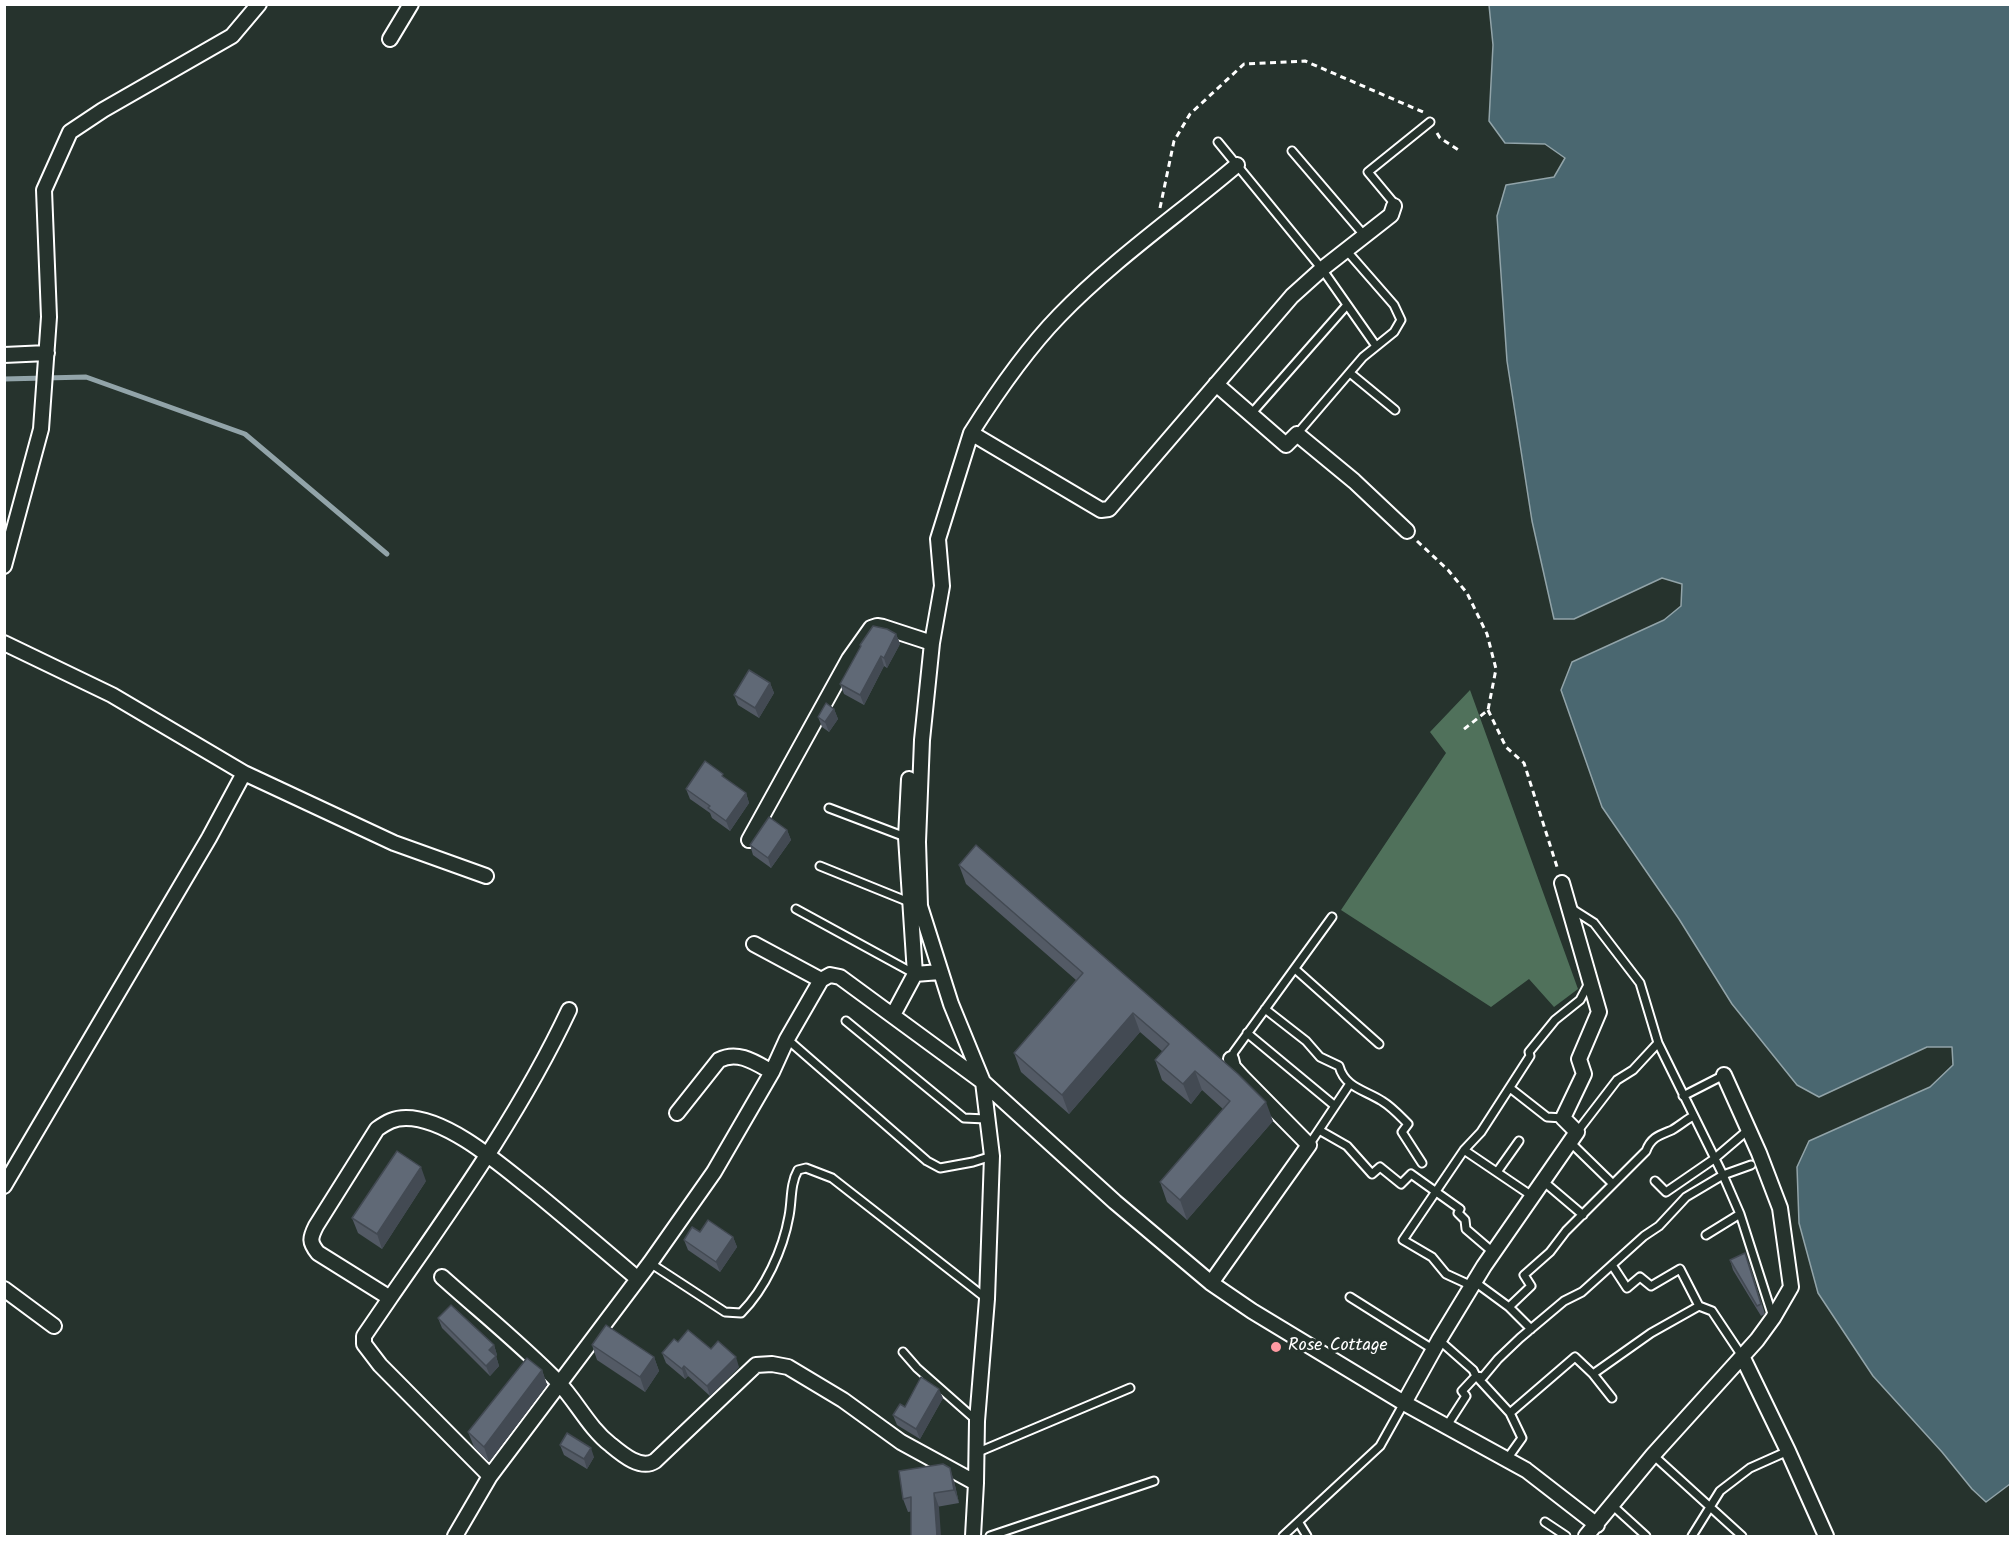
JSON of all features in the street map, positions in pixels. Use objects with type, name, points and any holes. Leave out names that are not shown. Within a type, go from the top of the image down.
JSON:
[{"type":"street","points":[[4,566],[41,429],[49,316],[44,190],[70,132],[103,110],[232,36],[259,4]]},
{"type":"street","points":[[390,39],[411,4]]},
{"type":"street","points":[[912,840],[932,643],[942,586],[938,539],[971,433],[1000,387],[1058,316],[1119,261],[1237,165]]},
{"type":"street","points":[[971,433],[1105,511],[1112,506],[1292,296],[1322,269],[1391,215],[1394,206]]},
{"type":"street","points":[[4,355],[46,358]]},
{"type":"street","points":[[1216,384],[1286,445],[1297,434],[1354,481],[1407,531]]},
{"type":"street","points":[[749,840],[849,659],[871,628],[883,627],[932,643]]},
{"type":"street","points":[[4,643],[112,695],[244,774],[394,843],[486,876]]},
{"type":"street","points":[[4,1186],[209,838],[244,774]]},
{"type":"street","points":[[893,1015],[915,974],[909,779]]},
{"type":"street","points":[[1404,1403],[1473,1284],[1574,1137],[1563,1118],[1584,1074],[1579,1059],[1599,1012],[1562,883]]},
{"type":"street","points":[[914,904],[983,1082],[992,1156],[987,1299],[977,1421],[973,1536]]},
{"type":"street","points":[[754,944],[821,980]]},
{"type":"street","points":[[915,974],[940,972]]},
{"type":"street","points":[[455,1536],[490,1476],[650,1263],[714,1172],[772,1072],[787,1039],[821,980],[830,975],[840,977],[983,1082],[1115,1202],[1211,1283],[1252,1311],[1404,1403],[1526,1470],[1597,1525]]},
{"type":"street","points":[[490,1476],[380,1365],[364,1344],[364,1336],[489,1156],[531,1083],[568,1010]]},
{"type":"street","points":[[677,1113],[719,1060],[734,1056],[746,1058],[772,1072]]},
{"type":"street","points":[[1211,1283],[1309,1145],[1233,1067],[1231,1059]]},
{"type":"street","points":[[1586,1536],[1653,1455],[1757,1340],[1791,1287],[1780,1208],[1724,1075]]},
{"type":"street","points":[[390,1298],[318,1252],[311,1245],[310,1237],[368,1140],[377,1129],[390,1120],[408,1118],[432,1123],[457,1135],[489,1156],[571,1221],[638,1279]]},
{"type":"street","points":[[442,1277],[560,1384],[591,1425],[612,1446],[640,1465],[649,1465],[756,1365],[772,1364],[788,1367],[843,1400],[901,1442],[976,1483]]},
{"type":"street","points":[[4,1289],[54,1326]]},
{"type":"street","points":[[1742,1356],[1826,1536]]},
{"type":"lane","points":[[1394,206],[1394,202],[1368,172],[1430,122]]},
{"type":"lane","points":[[1218,142],[1322,269],[1376,346]]},
{"type":"lane","points":[[1292,151],[1364,235]]},
{"type":"lane","points":[[1297,434],[1363,357],[1395,332],[1401,320],[1394,305],[1346,250]]},
{"type":"lane","points":[[1251,414],[1347,305]]},
{"type":"lane","points":[[1350,373],[1395,410]]},
{"type":"lane","points":[[829,808],[912,840]]},
{"type":"lane","points":[[820,866],[914,904]]},
{"type":"lane","points":[[1570,907],[1594,923],[1640,983],[1658,1043],[1740,1214],[1773,1318]]},
{"type":"lane","points":[[796,909],[915,974]]},
{"type":"lane","points":[[1231,1059],[1247,1033],[1332,917]]},
{"type":"lane","points":[[1295,969],[1379,1044]]},
{"type":"lane","points":[[1531,1329],[1509,1307],[1473,1284],[1446,1274],[1432,1257],[1403,1240],[1464,1150],[1481,1132],[1530,1056],[1529,1052],[1555,1020],[1580,999],[1591,980]]},
{"type":"lane","points":[[1265,1009],[1306,1041],[1320,1057],[1340,1066],[1341,1073],[1349,1084],[1383,1101],[1408,1124],[1402,1132],[1422,1163]]},
{"type":"lane","points":[[846,1021],[964,1118],[986,1119]]},
{"type":"lane","points":[[1247,1033],[1335,1106]]},
{"type":"lane","points":[[787,1039],[927,1161],[940,1168],[992,1156]]},
{"type":"lane","points":[[1613,1184],[1574,1137],[1617,1080],[1633,1070],[1658,1043]]},
{"type":"lane","points":[[1683,1096],[1724,1075]]},
{"type":"lane","points":[[1309,1145],[1349,1084]]},
{"type":"lane","points":[[1509,1088],[1547,1117],[1563,1118]]},
{"type":"lane","points":[[1509,1307],[1531,1286],[1524,1275],[1550,1252],[1566,1231],[1646,1151],[1648,1144],[1663,1132],[1671,1131],[1693,1116]]},
{"type":"lane","points":[[1319,1130],[1347,1146],[1372,1174],[1380,1167],[1401,1184],[1411,1174],[1436,1190],[1460,1209],[1458,1213],[1465,1220],[1466,1229],[1494,1253]]},
{"type":"lane","points":[[1655,1181],[1666,1192],[1714,1158],[1748,1130]]},
{"type":"lane","points":[[1497,1172],[1519,1141]]},
{"type":"lane","points":[[1464,1150],[1533,1196]]},
{"type":"lane","points":[[1476,1376],[1483,1377],[1498,1359],[1531,1329],[1564,1301],[1582,1292],[1644,1236],[1659,1226],[1686,1197],[1723,1175],[1751,1165]]},
{"type":"lane","points":[[650,1263],[725,1312],[741,1313],[760,1289],[779,1252],[789,1218],[793,1178],[798,1170],[806,1168],[832,1178],[987,1299]]},
{"type":"lane","points":[[1543,1181],[1583,1215]]},
{"type":"lane","points":[[1706,1234],[1740,1214]]},
{"type":"lane","points":[[1612,1265],[1627,1287],[1640,1277],[1651,1286],[1680,1269],[1700,1306],[1712,1311],[1742,1356]]},
{"type":"lane","points":[[1350,1297],[1436,1345],[1473,1370],[1510,1413],[1522,1438],[1507,1460]]},
{"type":"lane","points":[[1593,1374],[1651,1333],[1700,1306]]},
{"type":"lane","points":[[903,1352],[917,1368],[977,1421]]},
{"type":"lane","points":[[1510,1413],[1575,1357],[1593,1374],[1612,1398]]},
{"type":"lane","points":[[1446,1427],[1467,1396],[1462,1391],[1476,1376]]},
{"type":"lane","points":[[976,1453],[1130,1388]]},
{"type":"lane","points":[[1283,1536],[1380,1446],[1404,1403]]},
{"type":"lane","points":[[1692,1536],[1720,1491],[1750,1468],[1788,1451]]},
{"type":"lane","points":[[1653,1455],[1742,1536]]},
{"type":"lane","points":[[990,1536],[1155,1481]]},
{"type":"lane","points":[[1612,1505],[1646,1536]]},
{"type":"lane","points":[[1545,1522],[1566,1536]]},
{"type":"lane","points":[[1299,1523],[1307,1536]]},
{"type":"path","points":[[1159,214],[1174,141],[1190,114],[1244,64],[1305,61],[1422,111],[1440,138],[1460,151]]},
{"type":"path","points":[[1407,531],[1448,570],[1467,593],[1487,634],[1496,669],[1488,710],[1506,747],[1524,763],[1562,883]]},
{"type":"path","points":[[1463,730],[1488,710]]},
{"type":"green space","points":[[1470,690],[1578,989],[1554,1007],[1529,979],[1491,1007],[1341,910],[1446,753],[1430,732]]},
{"type":"water","points":[[1489,5],[2010,5],[2010,1484],[1986,1502],[1873,1376],[1818,1293],[1799,1223],[1797,1167],[1809,1141],[1930,1087],[1953,1065],[1952,1047],[1927,1047],[1819,1097],[1797,1085],[1732,1004],[1679,919],[1602,807],[1561,690],[1572,662],[1664,620],[1681,606],[1682,584],[1662,578],[1574,619],[1554,619],[1532,521],[1507,361],[1497,216],[1506,185],[1554,177],[1565,158],[1545,144],[1505,143],[1489,121],[1493,45]]},
{"type":"building","points":[[873,626],[896,634],[884,658],[881,656],[860,695],[840,684],[860,645]]},
{"type":"building","points":[[749,670],[770,683],[755,708],[734,695]]},
{"type":"building","points":[[826,703],[834,709],[825,722],[818,717]]},
{"type":"building","points":[[705,761],[746,793],[726,821],[686,789]]},
{"type":"building","points":[[769,817],[787,830],[768,858],[750,845]]},
{"type":"building","points":[[976,845],[1238,1074],[1266,1102],[1180,1200],[1160,1182],[1230,1101],[1195,1071],[1183,1084],[1155,1060],[1169,1044],[1133,1013],[1062,1095],[1014,1053],[1083,973],[959,865]]},
{"type":"building","points":[[397,1151],[421,1167],[377,1234],[352,1218]]},
{"type":"building","points":[[708,1220],[733,1237],[716,1262],[684,1240],[692,1227],[700,1232]]},
{"type":"building","points":[[1745,1253],[1761,1304],[1757,1306],[1730,1260]]},
{"type":"building","points":[[451,1305],[494,1345],[489,1350],[496,1356],[486,1366],[438,1318]]},
{"type":"building","points":[[606,1325],[654,1357],[640,1377],[592,1345]]},
{"type":"building","points":[[688,1330],[711,1349],[718,1341],[736,1357],[707,1386],[684,1366],[682,1369],[662,1353],[674,1339],[678,1342]]},
{"type":"building","points":[[527,1358],[542,1370],[484,1447],[468,1432]]},
{"type":"building","points":[[921,1377],[939,1389],[916,1429],[893,1415],[900,1404],[905,1407]]},
{"type":"building","points":[[567,1433],[591,1448],[584,1459],[560,1445]]},
{"type":"building","points":[[943,1464],[950,1468],[954,1490],[934,1493],[937,1536],[911,1536],[911,1497],[903,1499],[899,1471]]},
{"type":"waterway","points":[[4,379],[86,377],[245,434],[387,554]]},
{"type":"place","name":"Rose Cottage","points":[[1276,1347]]}]
